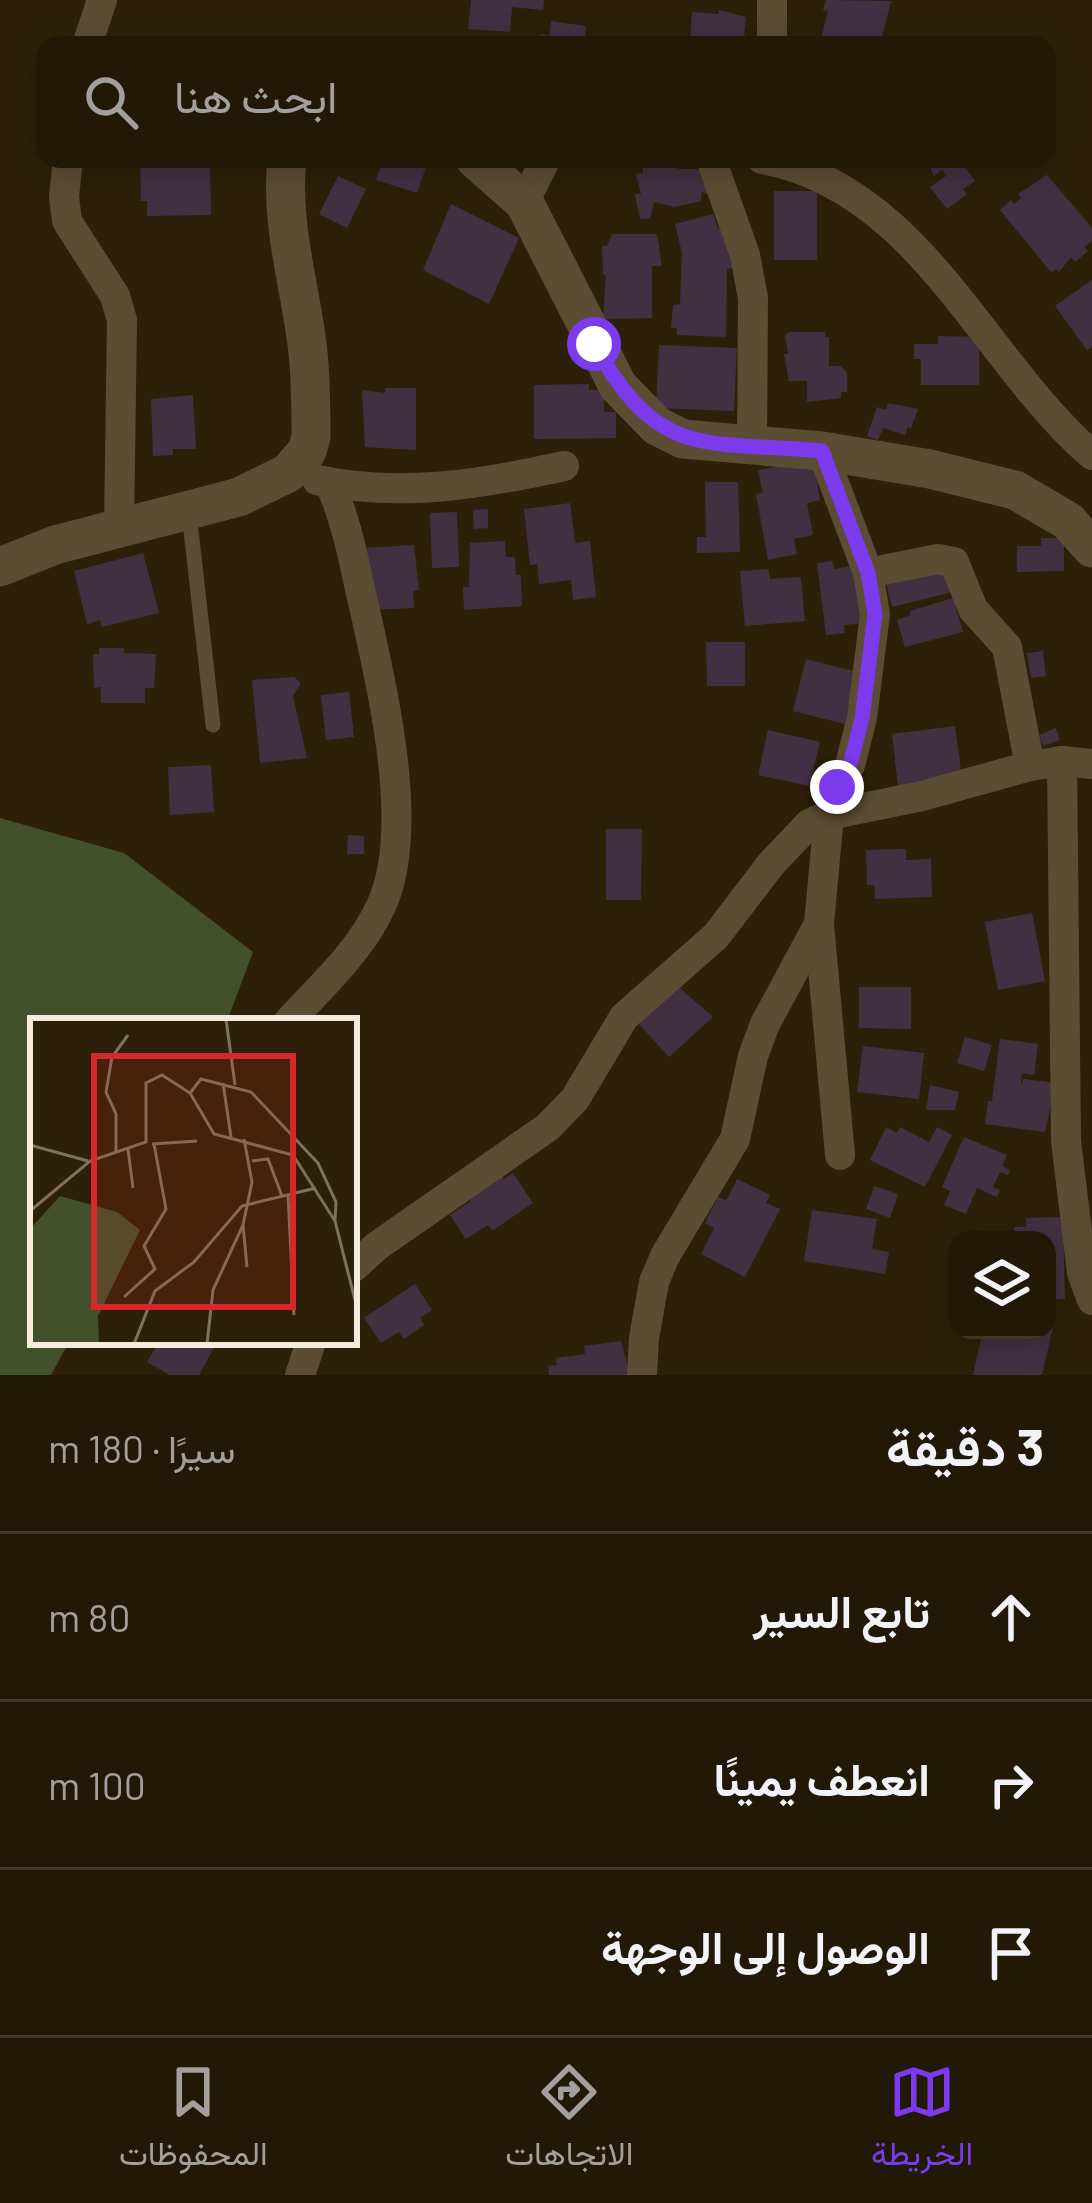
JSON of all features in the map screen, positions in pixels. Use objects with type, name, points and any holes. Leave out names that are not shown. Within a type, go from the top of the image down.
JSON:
[{"type":"main road","points":[[0,567],[55,545],[239,497],[288,473],[307,451],[311,437],[308,344],[290,250],[286,168]]},
{"type":"main road","points":[[485,168],[524,202],[594,344],[632,403],[657,426],[683,439],[822,451],[930,469],[1015,490],[1068,520],[1092,548]]},
{"type":"street","points":[[90,36],[102,0]]},
{"type":"street","points":[[772,0],[772,36]]},
{"type":"street","points":[[67,168],[67,221],[115,296],[122,320],[119,529]]},
{"type":"street","points":[[524,202],[541,168]]},
{"type":"street","points":[[714,168],[750,274],[752,445]]},
{"type":"street","points":[[789,168],[862,199],[912,248],[1038,399],[1092,455]]},
{"type":"street","points":[[822,451],[868,573],[875,614],[874,648],[857,739],[829,815],[819,924],[840,1155]]},
{"type":"street","points":[[288,473],[373,489],[425,489],[564,466]]},
{"type":"street","points":[[293,1018],[354,948],[380,908],[391,877],[396,838],[381,679],[342,510],[329,482]]},
{"type":"street","points":[[868,573],[938,559],[953,562],[973,609],[1007,646],[1030,766]]},
{"type":"street","points":[[357,1264],[548,1127],[575,1099],[624,1017],[716,936],[796,835],[829,815],[1030,766],[1077,762],[1066,1142],[1082,1273],[1092,1300]]},
{"type":"street","points":[[642,1375],[654,1282],[664,1256],[735,1139],[765,1024],[819,924]]},
{"type":"street","points":[[300,1375],[310,1345]]},
{"type":"lane","points":[[189,511],[213,725]]},
{"type":"green space","points":[[0,818],[124,853],[253,952],[228,1018],[30,1018],[30,1345],[67,1345],[51,1375],[0,1375]]},
{"type":"building","points":[[471,0],[544,0],[543,10],[512,7],[510,32],[468,29]]},
{"type":"building","points":[[826,0],[891,1],[882,36],[822,36],[828,11],[823,10]]},
{"type":"building","points":[[719,10],[746,17],[744,36],[690,36],[692,12],[719,14]]},
{"type":"building","points":[[551,21],[586,26],[585,36],[549,36]]},
{"type":"building","points":[[140,168],[210,168],[211,215],[147,216],[147,201],[141,201]]},
{"type":"building","points":[[380,168],[426,168],[417,193],[376,180]]},
{"type":"building","points":[[643,168],[705,169],[711,198],[702,191],[701,201],[674,207],[654,202],[650,218],[640,219],[636,174],[643,173]]},
{"type":"building","points":[[930,168],[966,168],[975,181],[947,209],[930,187],[946,176],[942,170],[934,176]]},
{"type":"building","points":[[1047,175],[1092,228],[1092,241],[1084,247],[1088,251],[1075,262],[1071,257],[1059,272],[1051,272],[1000,210]]},
{"type":"building","points":[[338,176],[366,189],[347,228],[319,214]]},
{"type":"building","points":[[774,191],[817,191],[817,260],[774,260]]},
{"type":"building","points":[[451,204],[519,238],[489,304],[423,270]]},
{"type":"building","points":[[713,214],[718,228],[726,229],[737,267],[727,269],[726,337],[677,335],[677,328],[671,328],[673,305],[680,304],[682,253],[675,224]]},
{"type":"building","points":[[612,234],[657,234],[662,266],[652,266],[652,318],[603,319],[606,275],[602,246],[607,246]]},
{"type":"building","points":[[1092,280],[1092,347],[1087,350],[1055,306]]},
{"type":"building","points":[[825,332],[829,337],[829,366],[841,366],[847,373],[847,392],[841,392],[841,398],[807,402],[807,381],[789,381],[784,354],[788,354],[785,336]]},
{"type":"building","points":[[938,336],[979,337],[979,385],[921,385],[921,359],[914,359],[914,344],[938,344]]},
{"type":"building","points":[[659,345],[737,348],[734,411],[656,408]]},
{"type":"building","points":[[589,384],[589,390],[604,390],[604,412],[616,412],[616,438],[534,439],[534,385]]},
{"type":"building","points":[[385,388],[416,388],[416,450],[365,447],[362,390],[385,393]]},
{"type":"building","points":[[193,395],[196,449],[173,449],[173,455],[153,456],[151,399]]},
{"type":"building","points":[[888,403],[918,409],[911,428],[905,435],[883,428],[878,440],[867,436],[877,407],[886,410]]},
{"type":"building","points":[[813,460],[820,500],[807,503],[813,535],[794,539],[797,554],[768,560],[756,494],[763,493],[758,470]]},
{"type":"building","points":[[705,482],[738,482],[740,552],[697,553],[697,537],[706,537]]},
{"type":"building","points":[[570,503],[575,543],[590,541],[596,597],[573,600],[571,580],[539,584],[537,564],[530,565],[524,509]]},
{"type":"building","points":[[488,509],[488,528],[474,529],[473,510]]},
{"type":"building","points":[[457,512],[459,567],[432,568],[430,513]]},
{"type":"building","points":[[1041,538],[1064,538],[1064,571],[1017,572],[1017,546],[1041,546]]},
{"type":"building","points":[[505,541],[506,557],[515,557],[516,575],[521,575],[522,606],[464,610],[470,543]]},
{"type":"building","points":[[414,545],[419,590],[413,591],[414,608],[369,610],[363,548]]},
{"type":"building","points":[[143,553],[159,613],[102,627],[100,620],[87,624],[74,571]]},
{"type":"building","points":[[833,561],[834,569],[859,565],[866,623],[844,625],[845,633],[826,635],[817,563]]},
{"type":"building","points":[[945,564],[952,592],[892,607],[885,579]]},
{"type":"building","points":[[769,569],[770,579],[801,577],[805,621],[745,626],[740,571]]},
{"type":"building","points":[[953,598],[963,632],[905,647],[897,620],[911,615],[910,611]]},
{"type":"building","points":[[706,642],[745,642],[745,686],[707,686]]},
{"type":"building","points":[[99,648],[156,654],[154,688],[145,688],[145,703],[101,703],[101,687],[94,688],[93,654],[99,654]]},
{"type":"building","points":[[1043,651],[1046,676],[1031,678],[1027,653]]},
{"type":"building","points":[[806,659],[858,672],[845,724],[793,711]]},
{"type":"building","points":[[294,677],[301,683],[293,696],[307,758],[260,763],[252,680]]},
{"type":"building","points":[[349,692],[354,737],[326,740],[321,695]]},
{"type":"building","points":[[955,726],[962,778],[898,786],[892,734]]},
{"type":"building","points":[[1056,728],[1060,740],[1043,746],[1039,735]]},
{"type":"building","points":[[768,730],[820,742],[809,786],[758,775]]},
{"type":"building","points":[[211,765],[214,812],[170,815],[168,767]]},
{"type":"building","points":[[606,829],[642,829],[641,900],[606,900]]},
{"type":"building","points":[[348,835],[364,836],[364,854],[347,854]]},
{"type":"building","points":[[906,849],[906,860],[931,859],[932,897],[875,899],[874,885],[867,885],[866,850]]},
{"type":"building","points":[[1032,913],[1045,981],[998,990],[985,922]]},
{"type":"building","points":[[675,984],[713,1017],[669,1057],[639,1024]]},
{"type":"building","points":[[859,987],[911,987],[911,1029],[859,1028]]},
{"type":"building","points":[[965,1037],[992,1045],[984,1071],[957,1063]]},
{"type":"building","points":[[1000,1039],[1038,1044],[1034,1075],[1022,1073],[1021,1085],[1024,1079],[1055,1083],[1045,1132],[985,1124]]},
{"type":"building","points":[[863,1046],[924,1053],[919,1099],[857,1092]]},
{"type":"building","points":[[930,1085],[959,1092],[955,1110],[926,1110]]},
{"type":"building","points":[[886,1127],[897,1133],[900,1127],[929,1142],[937,1127],[952,1135],[925,1187],[870,1160]]},
{"type":"building","points":[[964,1137],[1007,1155],[1002,1166],[1010,1170],[1008,1175],[1000,1172],[993,1187],[1000,1190],[997,1197],[977,1188],[966,1214],[944,1205],[950,1191],[942,1187]]},
{"type":"building","points":[[513,1173],[533,1203],[492,1231],[488,1225],[466,1239],[450,1215],[501,1175],[504,1179]]},
{"type":"building","points":[[737,1179],[770,1195],[766,1203],[780,1209],[745,1277],[701,1254],[714,1228],[705,1223],[718,1197],[726,1201]]},
{"type":"building","points":[[874,1186],[898,1194],[890,1218],[866,1209]]},
{"type":"building","points":[[812,1210],[877,1219],[872,1249],[889,1252],[885,1274],[804,1261]]},
{"type":"building","points":[[1063,1217],[1065,1299],[1056,1299],[1056,1231],[1014,1231],[1014,1227],[1026,1227],[1026,1218]]},
{"type":"building","points":[[415,1284],[432,1310],[420,1318],[424,1325],[404,1339],[399,1332],[381,1343],[364,1318]]},
{"type":"building","points":[[981,1339],[1050,1339],[1042,1375],[973,1375]]},
{"type":"building","points":[[621,1341],[630,1375],[549,1375],[548,1366],[557,1365],[556,1358],[585,1354],[584,1346]]},
{"type":"building","points":[[157,1345],[215,1345],[199,1375],[170,1375],[147,1362]]},
{"type":"route","points":[[594,344],[632,403],[657,426],[683,439],[822,451],[868,573],[875,614],[862,718],[850,765],[837,787]]}]
